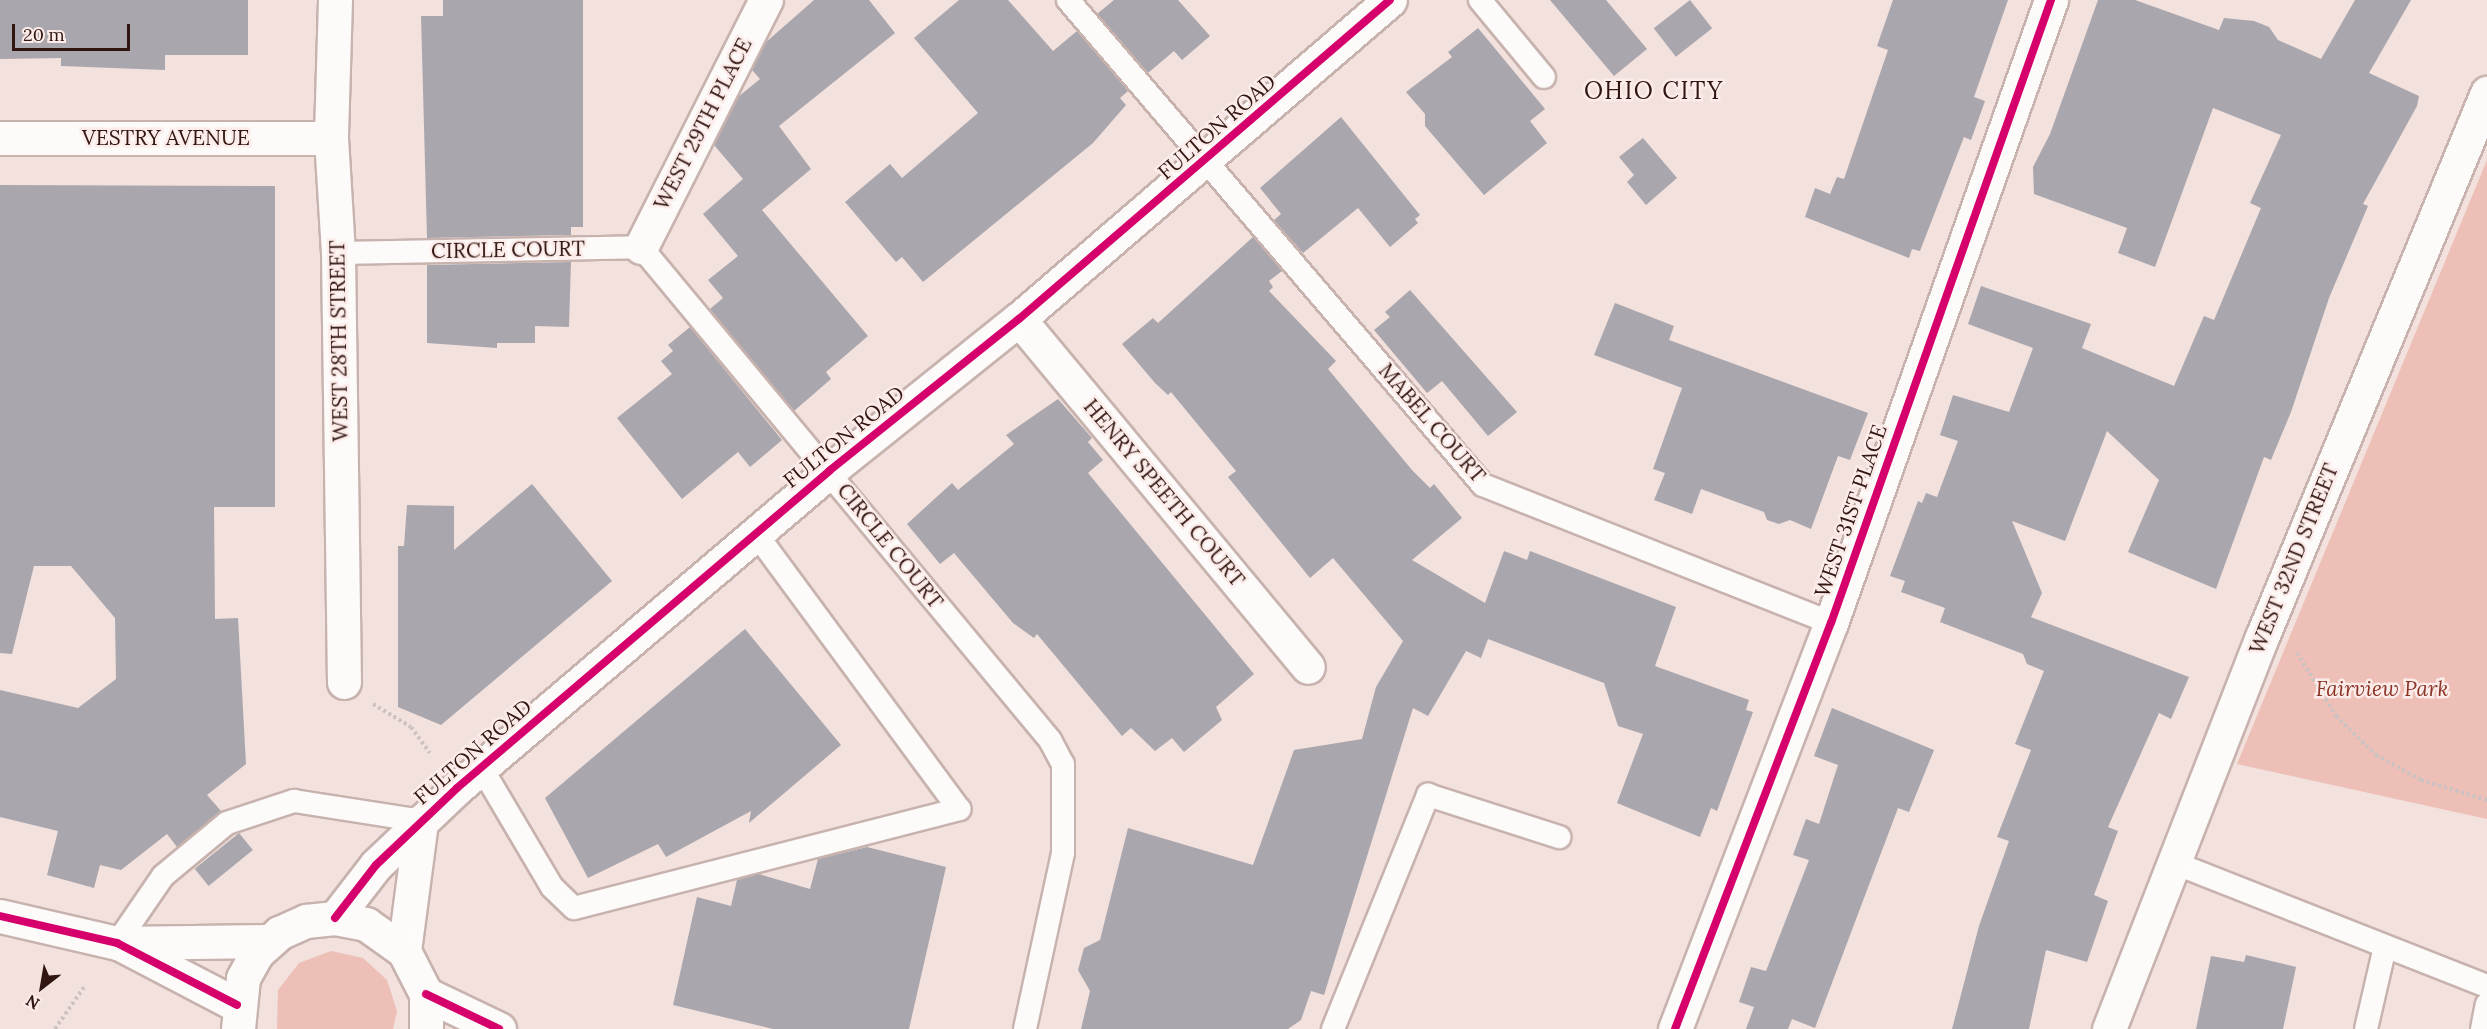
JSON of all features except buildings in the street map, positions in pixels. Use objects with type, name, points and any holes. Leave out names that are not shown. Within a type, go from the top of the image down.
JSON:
[{"type":"street","name":"WEST 28TH STREET","points":[[335,0],[331,138],[338,253],[344,682]]},
{"type":"street","name":"WEST 29TH PLACE","points":[[641,247],[766,0]]},
{"type":"street","name":"FULTON ROAD","points":[[335,918],[376,865],[482,768],[829,471],[1019,319],[1207,160],[1390,0]]},
{"type":"street","name":"WEST 31ST PLACE","points":[[1675,1029],[1831,622],[2051,0]]},
{"type":"street","name":"WEST 32ND STREET","points":[[2109,1029],[2172,862],[2262,637],[2487,93]]},
{"type":"street","name":"VESTRY AVENUE","points":[[0,138],[331,138]]},
{"type":"street","name":"HENRY SPEETH COURT","points":[[1019,319],[1308,666]]},
{"type":"street","name":"FULTON ROAD","points":[[404,951],[422,821]]},
{"type":"street","points":[[0,916],[117,943],[268,941],[306,921],[335,918],[366,924],[404,951],[426,994],[426,1029]]},
{"type":"street","points":[[117,943],[238,1017],[243,978],[268,941]]},
{"type":"street","points":[[426,994],[499,1029]]},
{"type":"lane","name":"MABEL COURT","points":[[1068,0],[1483,485],[1831,622]]},
{"type":"lane","points":[[1480,0],[1544,77]]},
{"type":"lane","name":"CIRCLE COURT","points":[[338,253],[641,247],[1050,740],[1063,764],[1063,853],[1025,1029]]},
{"type":"lane","points":[[482,768],[552,888],[574,908],[958,809],[756,534]]},
{"type":"lane","points":[[1334,1029],[1428,795],[1559,837]]},
{"type":"lane","points":[[117,943],[163,876],[227,823],[294,801],[422,821]]},
{"type":"lane","points":[[2172,862],[2487,986]]},
{"type":"lane","points":[[2366,1029],[2385,946]]},
{"type":"lane","points":[[2482,1029],[2487,1004]]},
{"type":"path","points":[[2262,637],[2295,651],[2336,716],[2376,755],[2421,780],[2487,800]]},
{"type":"path","points":[[344,682],[346,693],[384,707],[411,727],[430,753]]},
{"type":"path","points":[[55,1029],[84,987]]},
{"type":"green space","name":"Fairview Park","points":[[2487,160],[2487,819],[2237,764]]},
{"type":"green space","points":[[331,951],[363,958],[387,980],[397,1011],[393,1029],[277,1029],[278,990],[299,963]]},
{"type":"cycle path","points":[[335,918],[376,865],[457,788],[829,471],[1019,319],[1390,0]]},
{"type":"cycle path","points":[[1675,1029],[1831,623],[2051,0]]},
{"type":"cycle path","points":[[0,916],[117,943],[237,1005]]},
{"type":"cycle path","points":[[426,994],[499,1029]]},
{"type":"district","name":"OHIO CITY","points":[[1654,91]]}]
